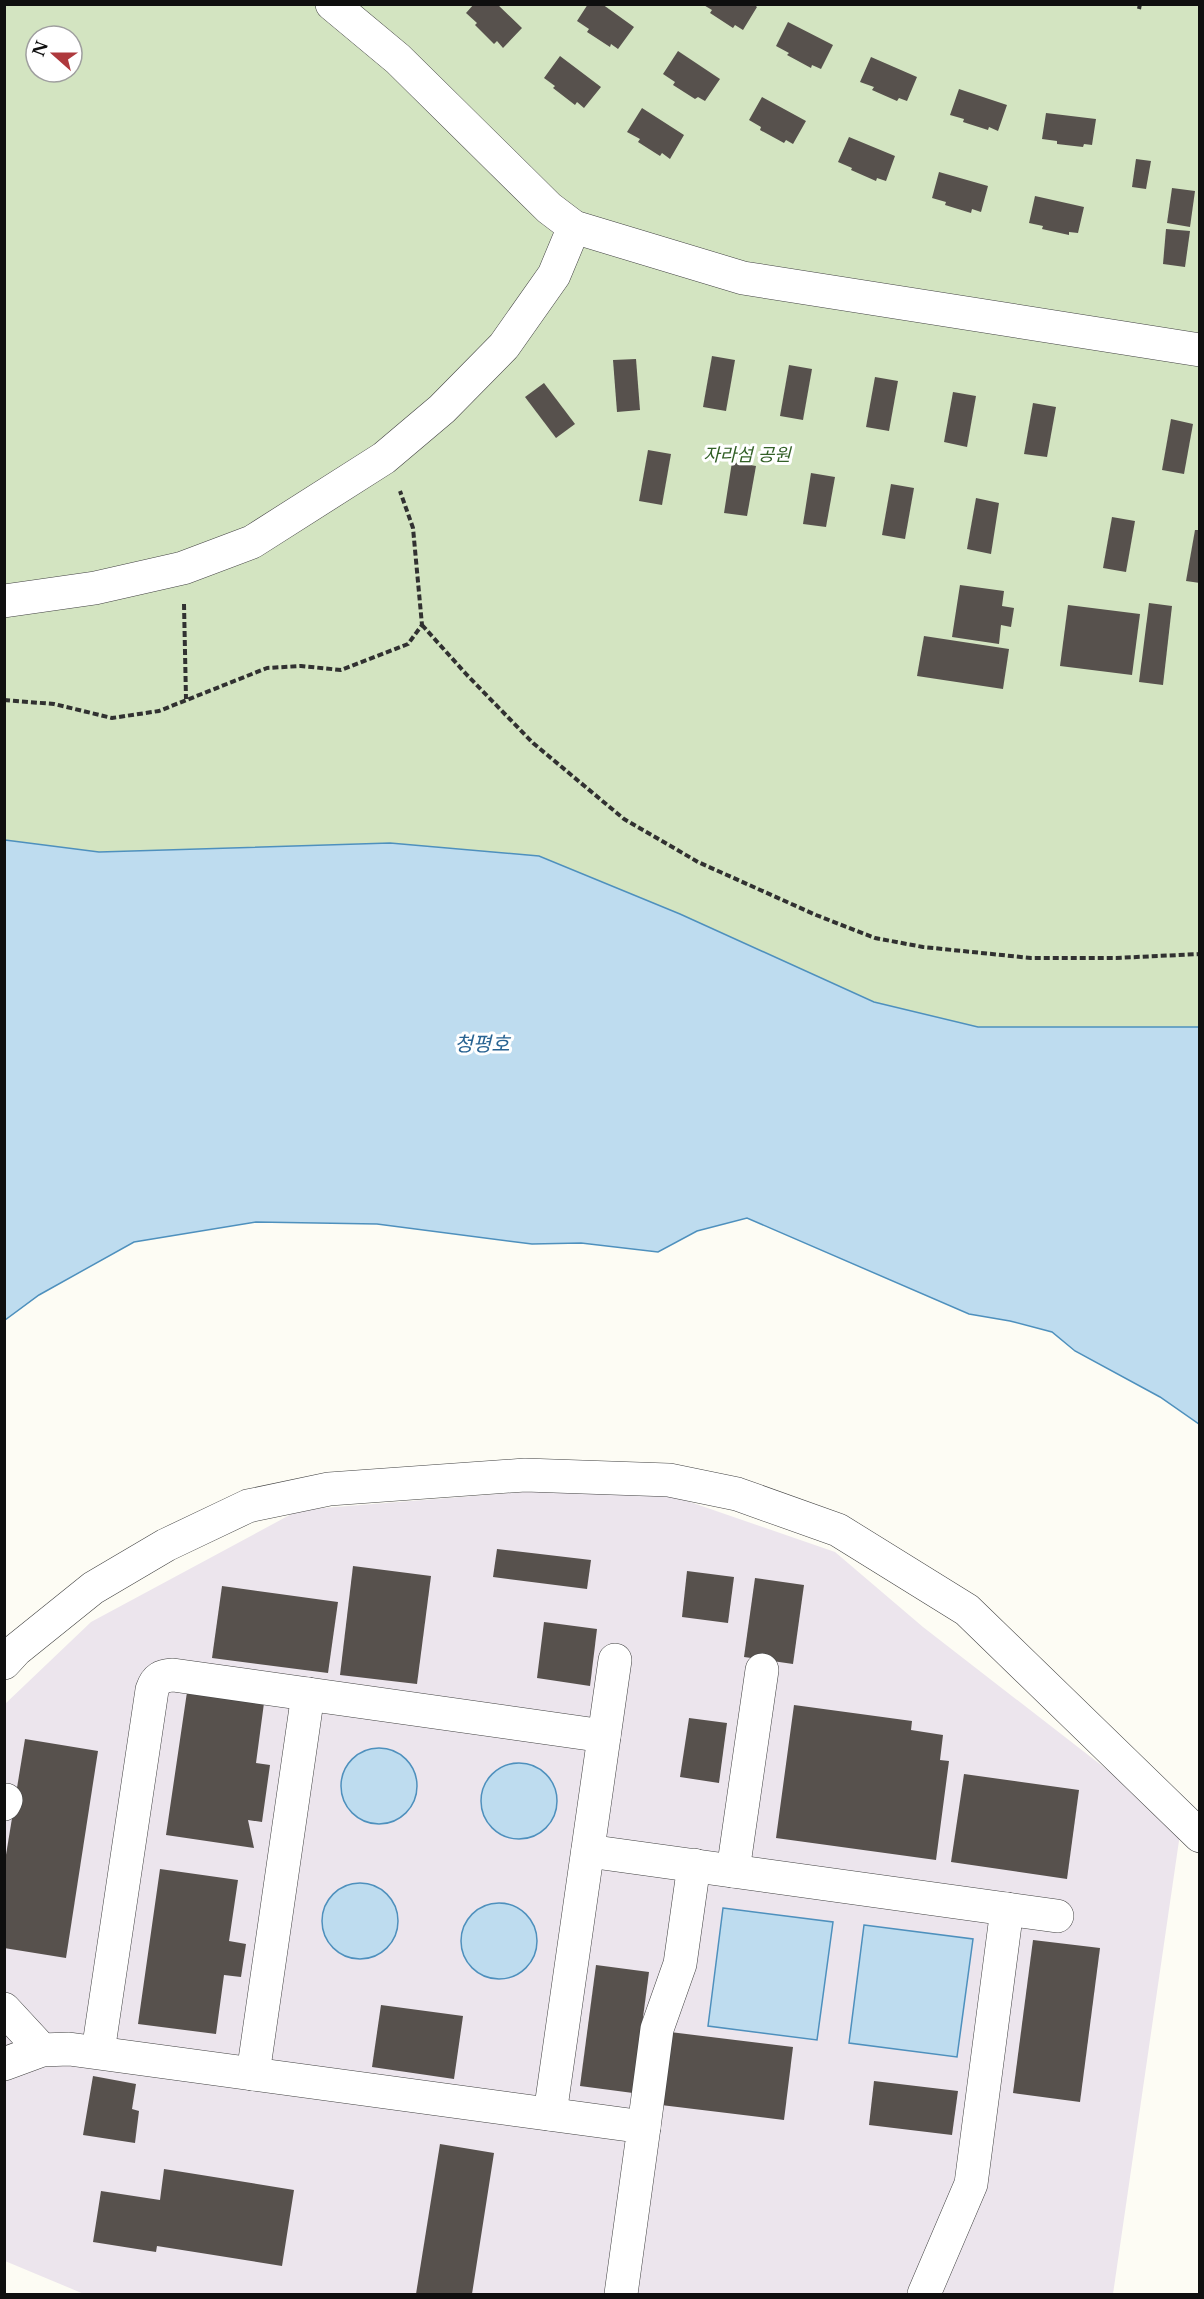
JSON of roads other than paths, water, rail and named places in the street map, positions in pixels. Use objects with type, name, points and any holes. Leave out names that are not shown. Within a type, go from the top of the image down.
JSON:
[{"type":"street","points":[[332,4],[398,59],[549,208],[574,227],[743,278],[1200,351]]},
{"type":"street","points":[[4,601],[94,588],[183,568],[252,542],[384,458],[442,409],[504,346],[554,275],[574,227]]},
{"type":"street","points":[[4,1663],[16,1650],[93,1588],[166,1545],[248,1506],[329,1489],[525,1476],[669,1480],[737,1494],[838,1530],[967,1610],[1200,1836]]},
{"type":"street","points":[[550,2114],[615,1660]]},
{"type":"street","points":[[733,1871],[762,1670]]},
{"type":"street","points":[[98,2052],[150,1701],[155,1682],[162,1676],[308,1694],[604,1736]]},
{"type":"street","points":[[253,2074],[308,1694]]},
{"type":"street","points":[[588,1851],[1057,1916]]},
{"type":"street","points":[[621,2295],[659,2018],[680,1964],[694,1865]]},
{"type":"street","points":[[924,2295],[971,2184],[1006,1909]]},
{"type":"street","points":[[4,2009],[42,2050]]},
{"type":"street","points":[[4,2064],[42,2050],[69,2049],[644,2127]]},
{"type":"water","name":"청평호","points":[[5,840],[99,852],[390,843],[539,856],[680,914],[874,1002],[978,1027],[1199,1027],[1199,1424],[1160,1397],[1075,1351],[1052,1332],[1010,1321],[969,1314],[747,1218],[697,1231],[658,1252],[581,1243],[532,1244],[377,1224],[256,1222],[134,1242],[39,1295],[5,1320]]},
{"type":"water","points":[[379,1748],[393,1751],[406,1759],[414,1772],[417,1786],[414,1800],[406,1813],[393,1821],[379,1824],[365,1821],[352,1813],[344,1800],[341,1786],[344,1772],[352,1759],[365,1751]]},
{"type":"water","points":[[519,1763],[533,1766],[546,1774],[554,1787],[557,1801],[554,1815],[546,1828],[533,1836],[519,1839],[505,1836],[492,1828],[484,1815],[481,1801],[484,1787],[492,1774],[505,1766]]},
{"type":"water","points":[[360,1883],[374,1886],[387,1894],[395,1907],[398,1921],[395,1935],[387,1948],[374,1956],[360,1959],[346,1956],[333,1948],[325,1935],[322,1921],[325,1907],[333,1894],[346,1886]]},
{"type":"water","points":[[499,1903],[513,1906],[526,1914],[534,1927],[537,1941],[534,1955],[526,1968],[513,1976],[499,1979],[485,1976],[472,1968],[464,1955],[461,1941],[464,1927],[472,1914],[485,1906]]},
{"type":"water","points":[[723,1908],[833,1922],[817,2040],[708,2026]]},
{"type":"water","points":[[864,1925],[973,1939],[957,2057],[849,2043]]},
{"type":"park label","name":"자라섬 공원","points":[[747,455]]}]
